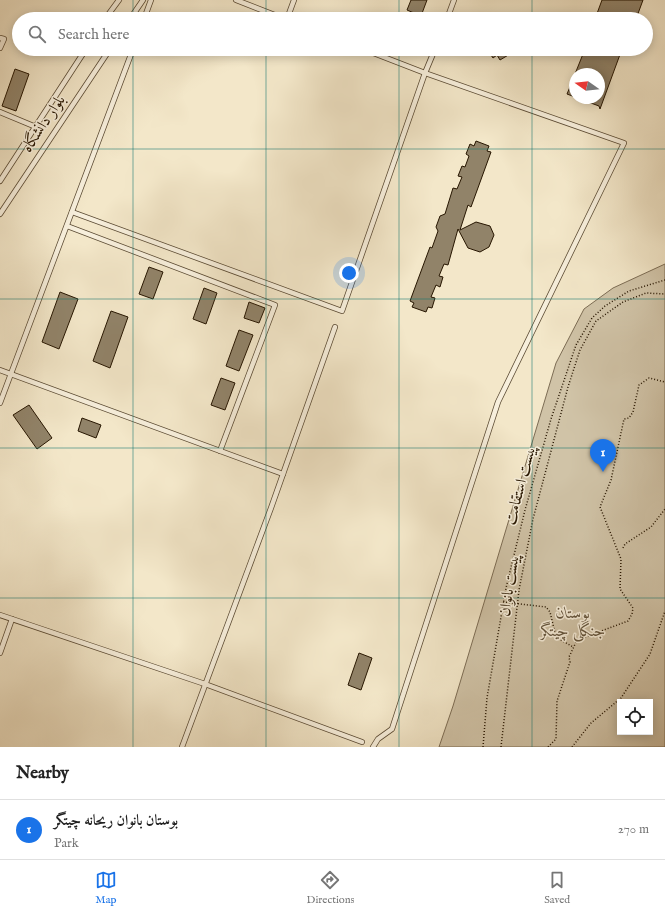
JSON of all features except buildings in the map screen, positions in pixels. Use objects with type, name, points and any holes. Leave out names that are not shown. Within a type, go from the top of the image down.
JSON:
[{"type":"lane","points":[[110,12],[118,0]]},
{"type":"lane","points":[[135,12],[143,0]]},
{"type":"lane","points":[[147,12],[151,0]]},
{"type":"lane","points":[[236,0],[268,12]]},
{"type":"lane","points":[[289,12],[294,0]]},
{"type":"lane","points":[[450,12],[454,0]]},
{"type":"lane","points":[[0,38],[4,39],[0,48]]},
{"type":"lane","name":"بلوار دانشگاه","points":[[0,180],[82,56]]},
{"type":"lane","name":"بلوار دانشگاه","points":[[0,214],[105,56]]},
{"type":"lane","points":[[0,403],[130,56]]},
{"type":"lane","points":[[373,747],[378,739],[392,729],[498,402],[624,143],[381,56]]},
{"type":"lane","points":[[72,212],[342,311],[432,56]]},
{"type":"lane","points":[[0,112],[36,127]]},
{"type":"lane","points":[[0,174],[8,170]]},
{"type":"lane","points":[[67,226],[275,305],[220,452]]},
{"type":"lane","points":[[182,747],[283,474],[335,327]]},
{"type":"lane","points":[[0,370],[283,474]]},
{"type":"lane","points":[[0,616],[206,684],[362,742]]},
{"type":"lane","points":[[0,653],[12,620]]},
{"type":"path","name":"پیست استقامت","points":[[483,747],[487,698],[503,602],[527,502],[551,419],[576,345],[592,318],[615,298],[630,291],[665,280]]},
{"type":"path","name":"پیست بانوان","points":[[501,747],[519,590],[533,519],[568,386],[580,350],[596,321],[623,302],[646,293],[665,294]]},
{"type":"path","points":[[548,747],[556,739],[557,701],[570,662],[568,657],[577,640],[628,621],[632,614],[633,608],[620,589],[621,559],[600,508],[611,480],[624,419],[629,418],[633,412],[639,386],[649,378],[665,382]]},
{"type":"path","points":[[623,548],[625,544],[651,527],[665,509]]},
{"type":"path","points":[[503,602],[546,607],[550,612],[556,637],[574,647]]},
{"type":"path","points":[[572,747],[591,723],[621,698],[650,654],[665,611]]},
{"type":"green space","name":"بوستان جنگلی چیتگر","points":[[665,264],[665,747],[439,747],[453,706],[556,363],[584,309],[613,288]]},
{"type":"place","name":"بوستان بانوان ریحانه چیتگر","points":[[603,472]]}]
